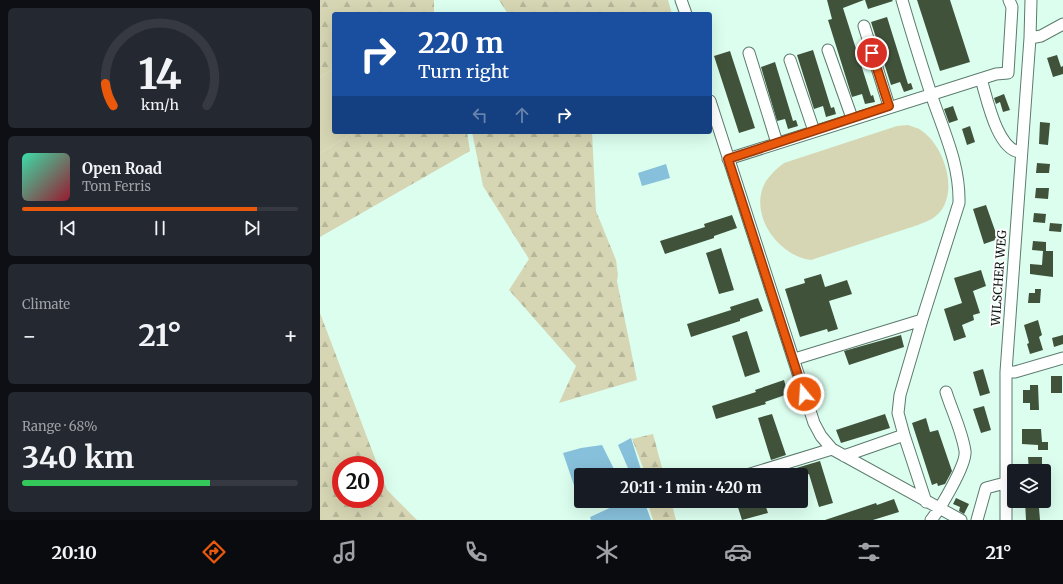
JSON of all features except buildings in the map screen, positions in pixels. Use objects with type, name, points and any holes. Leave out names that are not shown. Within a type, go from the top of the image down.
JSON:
[{"type":"street","points":[[681,0],[685,12]]},
{"type":"street","points":[[902,0],[931,94],[954,158],[959,184],[959,203],[900,395],[898,413],[926,502]]},
{"type":"street","points":[[1008,73],[1012,7],[1009,0]]},
{"type":"street","name":"WILSCHER WEG","points":[[1030,0],[1030,38]]},
{"type":"street","name":"WILSCHER WEG","points":[[1006,520],[1006,372],[1020,152],[1030,38],[1036,0]]},
{"type":"street","points":[[1030,38],[1041,36],[1063,24]]},
{"type":"street","points":[[864,26],[889,106]]},
{"type":"street","points":[[828,50],[852,118]]},
{"type":"street","points":[[749,53],[778,143]]},
{"type":"street","points":[[790,60],[814,131]]},
{"type":"street","points":[[728,159],[889,106],[981,78],[996,74],[1008,73],[1019,80]]},
{"type":"street","points":[[981,78],[998,132],[1004,144],[1014,152],[1020,152]]},
{"type":"street","points":[[712,107],[814,423],[821,436],[832,449],[961,520]]},
{"type":"street","points":[[798,358],[922,320]]},
{"type":"street","points":[[1006,372],[1015,372],[1063,358]]},
{"type":"street","points":[[931,520],[963,463],[966,452],[946,392]]},
{"type":"street","points":[[844,456],[904,435]]},
{"type":"street","points":[[770,468],[832,449]]},
{"type":"street","points":[[976,520],[986,488],[1005,483]]},
{"type":"green space","points":[[320,0],[434,0],[434,12],[332,12],[332,70],[320,77]]},
{"type":"green space","points":[[499,0],[668,0],[671,12],[507,12]]},
{"type":"green space","points":[[332,70],[332,134],[352,134],[320,153],[320,77]]},
{"type":"green space","points":[[908,125],[919,129],[930,138],[937,147],[946,169],[948,193],[945,204],[937,215],[918,225],[811,260],[799,257],[777,242],[763,219],[760,206],[761,193],[766,181],[777,169],[784,163],[897,126]]},
{"type":"green space","points":[[352,134],[467,134],[470,151],[320,237],[320,153]]},
{"type":"green space","points":[[472,134],[592,134],[596,211],[616,260],[618,275],[617,281],[637,380],[559,403],[576,366],[509,290],[529,259],[483,186]]},
{"type":"green space","points":[[320,313],[374,456],[332,456],[332,508],[384,508],[384,482],[387,490],[417,520],[320,520]]},
{"type":"green space","points":[[653,434],[662,468],[643,468],[632,439]]},
{"type":"green space","points":[[649,508],[673,508],[676,520],[653,520]]},
{"type":"water","points":[[666,164],[670,178],[642,186],[638,173]]},
{"type":"water","points":[[631,438],[640,468],[628,468],[618,445]]},
{"type":"water","points":[[602,445],[614,468],[574,468],[574,485],[563,453],[581,448]]},
{"type":"water","points":[[610,508],[647,508],[651,520],[591,520],[590,517]]},
{"type":"route","points":[[804,394],[728,159],[889,106],[872,53]]}]
